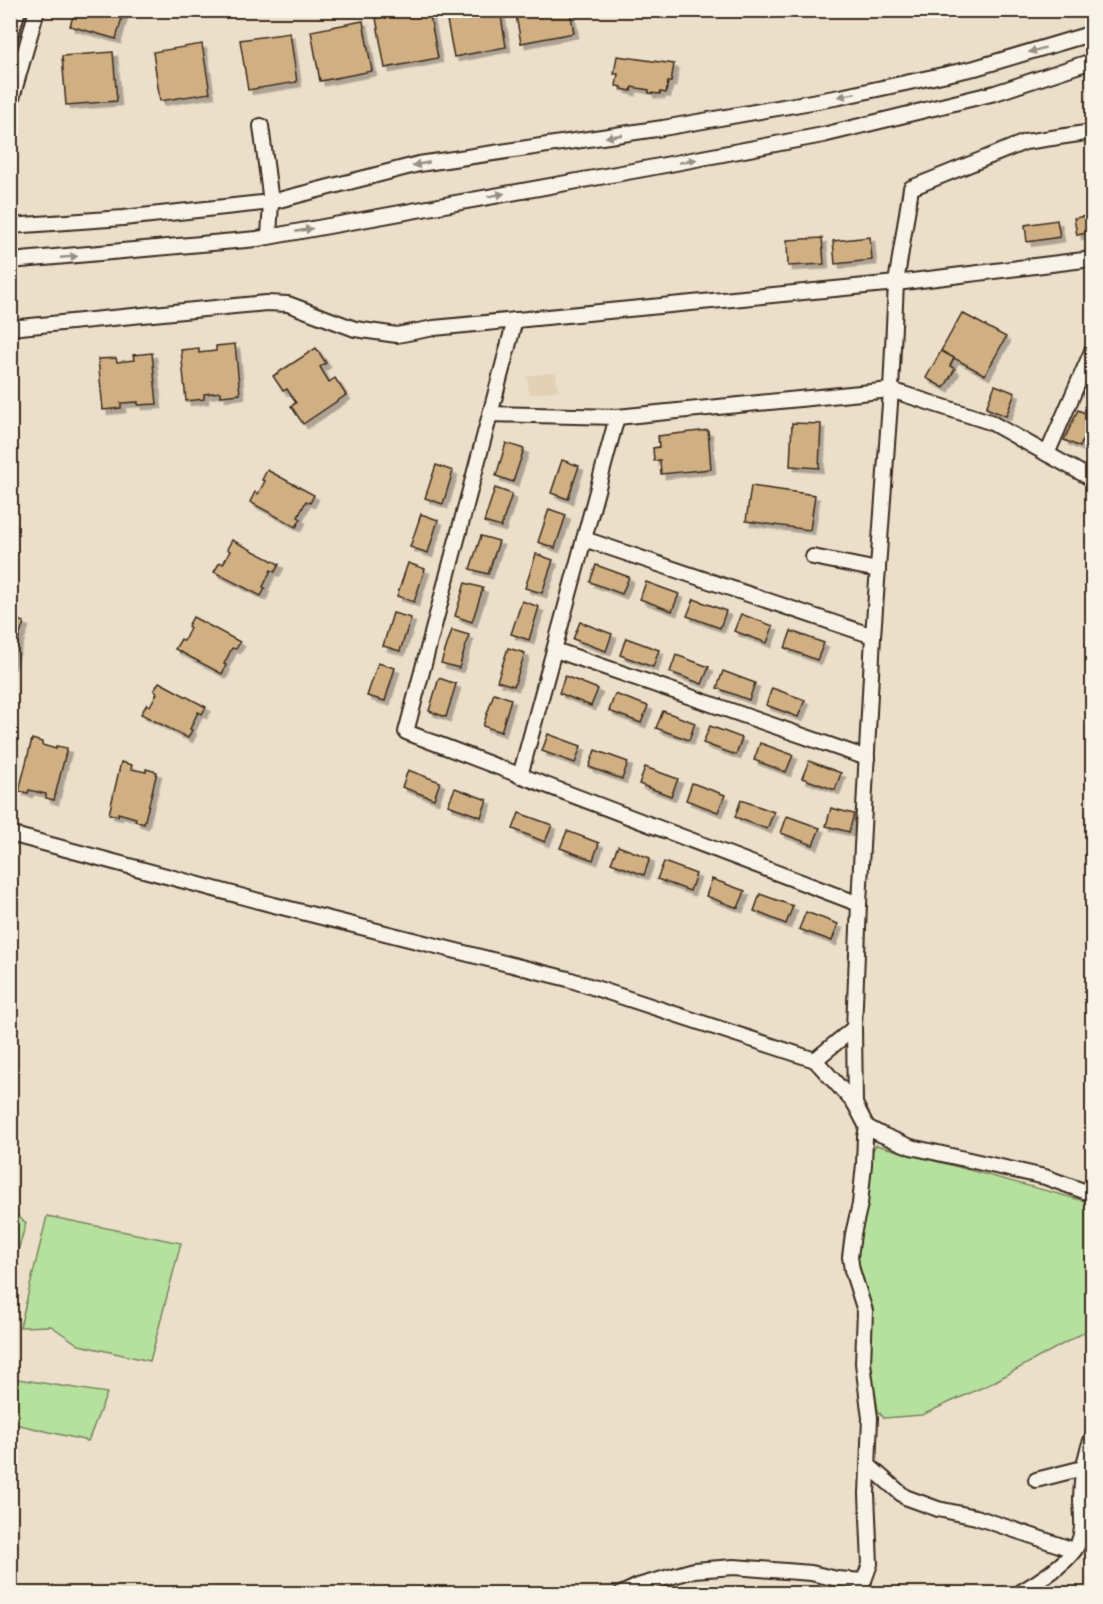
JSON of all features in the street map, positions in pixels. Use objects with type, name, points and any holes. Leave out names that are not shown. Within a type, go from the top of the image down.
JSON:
[{"type":"street","points":[[10,37],[18,10]]},
{"type":"street","points":[[10,105],[37,10]]},
{"type":"street","points":[[10,226],[123,218],[271,202],[419,164],[663,128],[840,97],[975,68],[1092,32]]},
{"type":"street","points":[[10,261],[269,236],[649,168],[823,135],[995,93],[1092,61]]},
{"type":"street","points":[[261,126],[271,202],[269,236]]},
{"type":"street","points":[[855,1104],[854,1028],[873,636],[891,390],[896,283],[911,188],[1025,142],[1092,132]]},
{"type":"street","points":[[10,328],[266,303],[288,304],[356,329],[397,335],[434,328],[896,283],[1092,259]]},
{"type":"street","points":[[515,320],[406,732],[859,904]]},
{"type":"street","points":[[1047,454],[1092,351]]},
{"type":"street","points":[[490,414],[617,417],[891,390],[990,422],[1092,479]]},
{"type":"street","points":[[520,776],[617,417]]},
{"type":"street","points":[[584,539],[873,636]]},
{"type":"street","points":[[813,557],[878,570]]},
{"type":"street","points":[[555,650],[867,758]]},
{"type":"street","points":[[10,834],[270,904],[568,979],[815,1060],[855,1104],[867,1127],[880,1134],[911,1147],[1046,1177],[1092,1194]]},
{"type":"street","points":[[815,1060],[854,1028]]},
{"type":"street","points":[[621,1593],[693,1570],[734,1567],[811,1574],[862,1587],[870,1564],[867,1494],[870,1418],[863,1363],[865,1311],[850,1257],[860,1204],[867,1127]]},
{"type":"street","points":[[1017,1593],[1070,1557],[1078,1544],[1082,1530],[1083,1468],[1092,1438]]},
{"type":"street","points":[[868,1466],[904,1497],[938,1509],[976,1517],[1074,1550]]},
{"type":"street","points":[[1036,1480],[1083,1468]]},
{"type":"shaded area","points":[[556,372],[558,390],[529,395],[527,376]]},
{"type":"green space","points":[[876,1145],[1092,1203],[1092,1328],[990,1384],[922,1415],[884,1418],[878,1411],[870,1365],[872,1326],[870,1302],[857,1266],[857,1243],[871,1153]]},
{"type":"green space","points":[[11,1211],[26,1223],[11,1275]]},
{"type":"green space","points":[[47,1216],[181,1243],[150,1361],[79,1345],[51,1326],[20,1327]]},
{"type":"green space","points":[[11,1378],[107,1393],[88,1441],[11,1423]]},
{"type":"building","points":[[75,10],[124,10],[116,39],[70,26]]},
{"type":"building","points":[[429,10],[438,58],[385,68],[376,18]]},
{"type":"building","points":[[445,10],[500,10],[506,47],[454,57]]},
{"type":"building","points":[[515,10],[570,10],[574,33],[521,43]]},
{"type":"building","points":[[363,21],[372,71],[320,81],[311,31]]},
{"type":"building","points":[[290,33],[297,82],[248,90],[240,40]]},
{"type":"building","points":[[202,44],[210,93],[160,101],[153,52]]},
{"type":"building","points":[[113,52],[117,101],[66,105],[62,56]]},
{"type":"building","points":[[617,56],[674,64],[671,82],[668,82],[666,93],[649,93],[649,90],[632,87],[631,91],[616,86],[618,74],[614,74]]},
{"type":"building","points":[[1092,215],[1092,232],[1077,235],[1074,218]]},
{"type":"building","points":[[1057,220],[1060,237],[1027,242],[1025,225]]},
{"type":"building","points":[[870,237],[872,260],[835,264],[833,241]]},
{"type":"building","points":[[822,238],[824,264],[788,266],[787,240]]},
{"type":"building","points":[[962,313],[1006,337],[985,375],[941,351]]},
{"type":"building","points":[[235,344],[240,394],[221,396],[221,392],[204,394],[204,399],[186,401],[181,350],[199,348],[199,353],[216,351],[216,346]]},
{"type":"building","points":[[316,348],[326,363],[320,367],[329,382],[335,378],[346,395],[303,424],[291,406],[296,403],[287,389],[283,391],[273,376]]},
{"type":"building","points":[[941,351],[954,358],[950,366],[955,369],[944,388],[926,378]]},
{"type":"building","points":[[152,353],[157,404],[121,403],[121,408],[103,410],[98,359],[116,358],[117,362],[134,360],[133,355]]},
{"type":"building","points":[[1092,376],[1092,400],[1084,396]]},
{"type":"building","points":[[995,385],[1015,393],[1006,416],[986,408]]},
{"type":"building","points":[[1078,410],[1092,416],[1080,447],[1064,440]]},
{"type":"building","points":[[792,423],[821,424],[819,468],[790,466]]},
{"type":"building","points":[[708,430],[711,469],[661,474],[660,460],[654,461],[653,448],[659,447],[658,436]]},
{"type":"building","points":[[506,443],[524,449],[513,482],[496,476]]},
{"type":"building","points":[[562,460],[579,466],[568,499],[551,493]]},
{"type":"building","points":[[436,465],[453,471],[443,504],[425,498]]},
{"type":"building","points":[[267,470],[314,495],[310,503],[306,501],[296,527],[250,502],[255,492],[258,494],[265,481],[262,480]]},
{"type":"building","points":[[751,486],[815,495],[810,530],[746,521]]},
{"type":"building","points":[[495,488],[512,494],[501,527],[484,522]]},
{"type":"building","points":[[549,509],[566,515],[555,548],[538,542]]},
{"type":"building","points":[[421,514],[438,520],[428,553],[410,547]]},
{"type":"building","points":[[481,536],[499,541],[488,574],[470,569]]},
{"type":"building","points":[[232,540],[279,564],[275,572],[271,570],[261,596],[214,572],[220,562],[223,564],[230,551],[227,549]]},
{"type":"building","points":[[536,554],[553,560],[542,593],[525,588]]},
{"type":"building","points":[[408,563],[425,569],[414,602],[397,596]]},
{"type":"building","points":[[596,565],[629,577],[622,594],[590,582]]},
{"type":"building","points":[[646,582],[679,594],[672,611],[640,599]]},
{"type":"building","points":[[465,583],[483,588],[472,622],[455,616]]},
{"type":"building","points":[[694,599],[726,611],[720,628],[687,616]]},
{"type":"building","points":[[522,601],[539,607],[529,640],[511,634]]},
{"type":"building","points":[[393,613],[411,618],[400,651],[383,646]]},
{"type":"building","points":[[741,614],[773,626],[767,643],[734,631]]},
{"type":"building","points":[[193,617],[240,642],[236,649],[232,648],[222,674],[175,649],[181,639],[184,641]]},
{"type":"building","points":[[10,618],[24,622],[10,666]]},
{"type":"building","points":[[580,622],[612,634],[606,651],[573,639]]},
{"type":"building","points":[[452,630],[469,635],[459,668],[441,663]]},
{"type":"building","points":[[791,631],[824,643],[817,660],[785,648]]},
{"type":"building","points":[[626,638],[659,650],[653,667],[620,655]]},
{"type":"building","points":[[508,648],[525,653],[514,686],[497,681]]},
{"type":"building","points":[[676,655],[709,667],[702,684],[670,672]]},
{"type":"building","points":[[378,663],[395,668],[385,701],[367,696]]},
{"type":"building","points":[[723,671],[755,683],[749,700],[717,688]]},
{"type":"building","points":[[565,676],[598,689],[591,706],[559,693]]},
{"type":"building","points":[[439,678],[456,684],[446,717],[429,711]]},
{"type":"building","points":[[159,682],[206,707],[202,714],[198,712],[188,738],[141,714],[147,704],[150,706],[157,693],[154,691]]},
{"type":"building","points":[[772,688],[805,700],[798,717],[766,705]]},
{"type":"building","points":[[494,693],[511,699],[501,732],[483,726]]},
{"type":"building","points":[[615,694],[648,706],[641,723],[609,711]]},
{"type":"building","points":[[663,711],[695,723],[689,740],[656,728]]},
{"type":"building","points":[[710,726],[742,738],[736,755],[703,743]]},
{"type":"building","points":[[548,734],[581,746],[575,763],[542,751]]},
{"type":"building","points":[[32,739],[56,749],[56,746],[67,748],[54,800],[46,798],[46,794],[29,790],[28,793],[19,791]]},
{"type":"building","points":[[760,743],[793,755],[786,772],[754,760]]},
{"type":"building","points":[[595,750],[628,762],[622,779],[589,767]]},
{"type":"building","points":[[809,761],[841,773],[835,790],[802,778]]},
{"type":"building","points":[[121,762],[132,765],[131,769],[157,772],[144,824],[135,821],[136,818],[118,813],[118,816],[109,814]]},
{"type":"building","points":[[645,767],[678,779],[671,796],[639,784]]},
{"type":"building","points":[[408,770],[440,782],[434,799],[402,787]]},
{"type":"building","points":[[692,783],[725,795],[718,812],[686,800]]},
{"type":"building","points":[[455,788],[487,800],[481,817],[448,805]]},
{"type":"building","points":[[741,800],[774,812],[767,829],[735,817]]},
{"type":"building","points":[[831,808],[854,814],[849,832],[826,826]]},
{"type":"building","points":[[519,813],[552,825],[545,842],[513,829]]},
{"type":"building","points":[[787,816],[820,828],[813,845],[781,833]]},
{"type":"building","points":[[567,831],[599,843],[593,860],[560,848]]},
{"type":"building","points":[[618,846],[650,858],[644,875],[611,863]]},
{"type":"building","points":[[664,862],[696,874],[690,891],[657,879]]},
{"type":"building","points":[[712,879],[745,891],[738,908],[706,896]]},
{"type":"building","points":[[760,894],[793,906],[786,924],[754,911]]},
{"type":"building","points":[[806,912],[838,924],[832,941],[799,929]]}]
